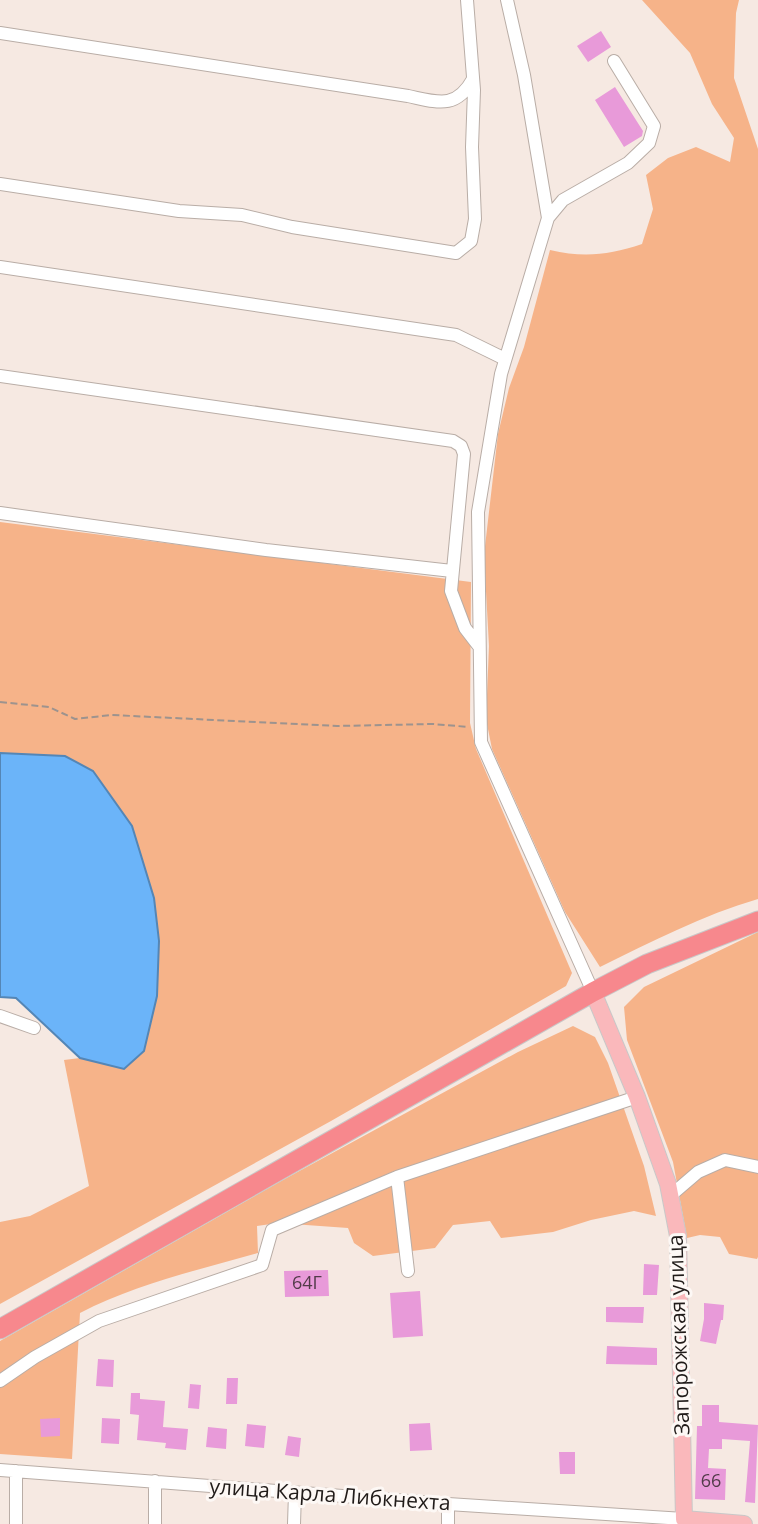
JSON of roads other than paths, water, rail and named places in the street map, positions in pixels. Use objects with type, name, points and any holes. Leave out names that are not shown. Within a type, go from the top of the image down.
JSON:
[{"type":"highway","points":[[0,1329],[593,992],[647,964],[758,921]]},
{"type":"main road","name":"Запорожская улица","points":[[593,992],[637,1097],[670,1196],[678,1236],[684,1522]]},
{"type":"main road","name":"улица Карла Либкнехта","points":[[684,1522],[744,1524]]},
{"type":"street","points":[[0,184],[179,211],[242,215],[292,227],[456,253],[471,241],[475,219],[473,79],[467,0]]},
{"type":"street","points":[[508,0],[524,75],[548,218]]},
{"type":"street","points":[[0,33],[394,93],[445,104],[466,93],[473,79]]},
{"type":"street","points":[[593,992],[481,742],[478,512],[501,374],[548,218],[563,200],[628,163],[649,143],[654,126],[614,61]]},
{"type":"street","points":[[0,267],[456,335],[505,359]]},
{"type":"street","points":[[0,376],[453,440],[461,446],[464,454],[451,591],[465,628],[478,645]]},
{"type":"street","points":[[0,513],[266,550],[452,570]]},
{"type":"street","points":[[0,1016],[34,1028]]},
{"type":"street","points":[[0,1381],[35,1357],[99,1321],[261,1265],[272,1230],[397,1178],[637,1097]]},
{"type":"street","points":[[670,1196],[698,1172],[725,1160],[758,1167]]},
{"type":"street","points":[[397,1178],[408,1271]]},
{"type":"street","name":"улица Карла Либкнехта","points":[[0,1470],[684,1522]]},
{"type":"street","points":[[16,1471],[16,1524]]},
{"type":"street","points":[[155,1481],[155,1524]]},
{"type":"street","points":[[294,1524],[295,1493]]},
{"type":"street","points":[[448,1504],[448,1524]]},
{"type":"water","points":[[0,753],[65,756],[93,771],[132,826],[154,898],[159,941],[157,996],[144,1051],[124,1069],[80,1058],[16,998],[0,997]]}]
